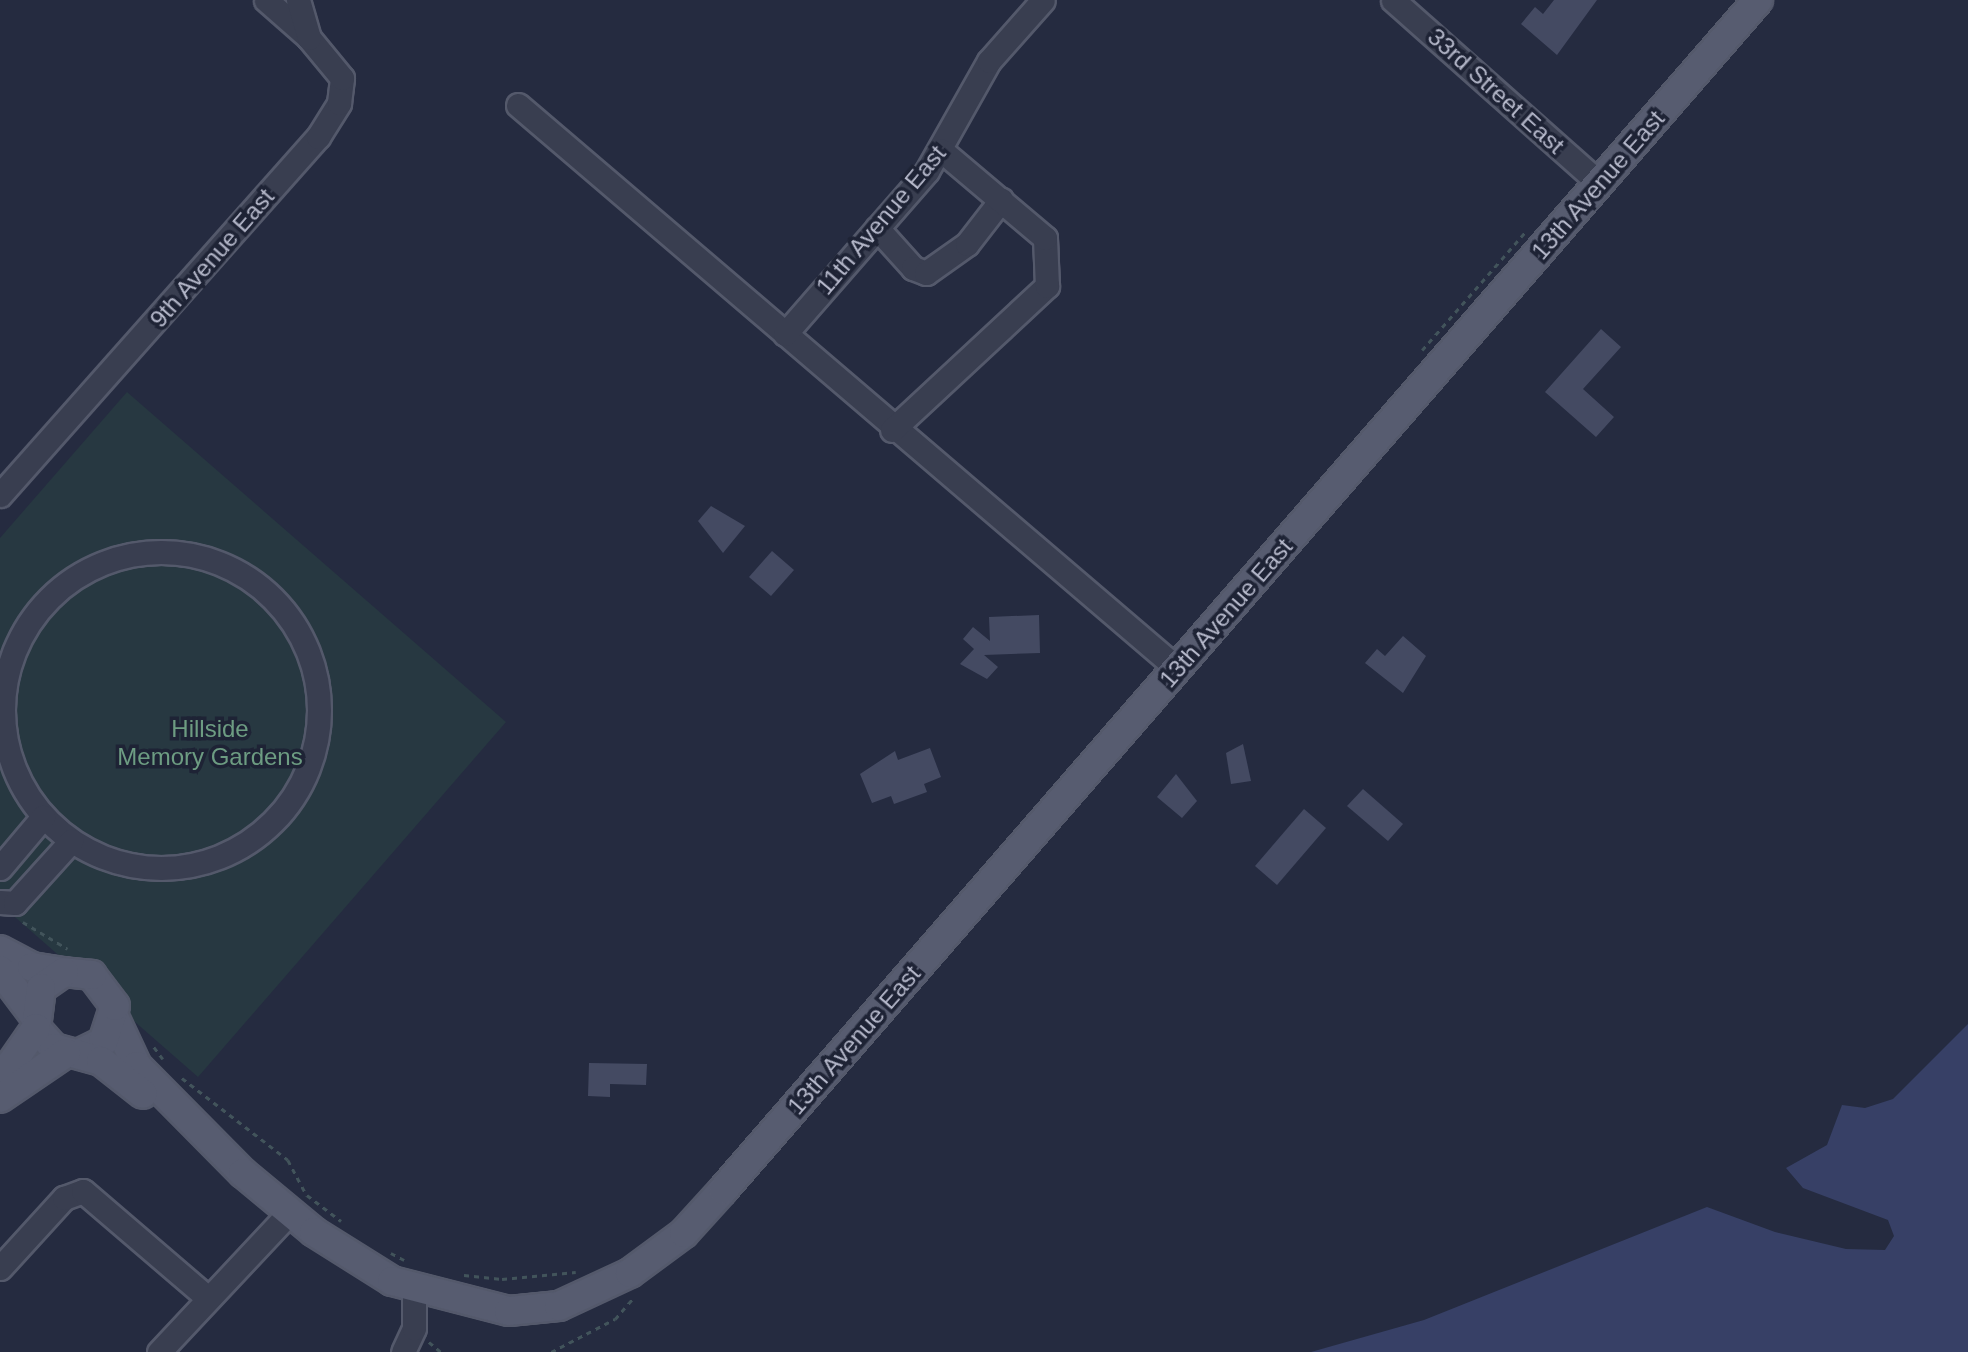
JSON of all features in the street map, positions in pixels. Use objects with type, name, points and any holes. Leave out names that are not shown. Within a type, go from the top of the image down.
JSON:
[{"type":"main road","name":"13th Avenue East","points":[[243,1173],[289,1213],[392,1281],[415,1276],[509,1311],[559,1306],[642,1264],[692,1224],[1758,0]]},
{"type":"main road","points":[[0,950],[32,967],[72,963],[103,983],[115,1019],[137,1066],[243,1173]]},
{"type":"main road","points":[[0,1080],[34,1021],[41,988],[72,963]]},
{"type":"main road","points":[[0,970],[34,1021],[73,1053],[117,1070],[213,1157],[243,1173]]},
{"type":"main road","points":[[0,1098],[73,1053],[103,1042],[115,1019]]},
{"type":"street","points":[[267,0],[309,38]]},
{"type":"street","name":"9th Avenue East","points":[[0,495],[318,137],[339,103],[342,78],[309,38],[298,0]]},
{"type":"street","name":"11th Avenue East","points":[[785,334],[941,150],[989,61],[1042,0]]},
{"type":"street","name":"33rd Street East","points":[[1393,0],[1599,183]]},
{"type":"street","points":[[518,105],[785,334],[892,430],[1178,669]]},
{"type":"street","points":[[892,430],[1047,286],[1045,238],[941,150]]},
{"type":"street","points":[[877,228],[913,268],[926,273],[967,244],[1001,200]]},
{"type":"street","points":[[171,552],[212,560],[250,578],[281,606],[304,641],[318,680],[320,722],[312,763],[275,821],[230,854],[191,867],[149,869],[108,860],[71,841],[43,817],[10,756],[2,701],[16,648],[56,591],[90,568],[130,554],[171,552]]},
{"type":"street","points":[[0,868],[43,817]]},
{"type":"street","points":[[0,902],[15,903],[71,841]]},
{"type":"street","points":[[0,1269],[64,1198],[83,1191],[208,1298]]},
{"type":"street","points":[[159,1352],[289,1213]]},
{"type":"street","points":[[403,1352],[414,1328],[415,1276]]},
{"type":"path","points":[[1416,358],[1530,227]]},
{"type":"path","points":[[20,920],[72,963]]},
{"type":"path","points":[[145,1035],[169,1066]]},
{"type":"path","points":[[177,1076],[288,1160],[307,1195],[346,1225]]},
{"type":"path","points":[[385,1249],[415,1276]]},
{"type":"path","points":[[551,1352],[615,1318],[635,1297],[642,1264]]},
{"type":"path","points":[[453,1274],[502,1279],[589,1269]]},
{"type":"green space","name":"Hillside Memory Gardens","points":[[127,392],[506,722],[198,1077],[0,904],[0,538]]},
{"type":"water","points":[[1968,1024],[1968,1352],[1311,1352],[1424,1320],[1707,1207],[1775,1232],[1846,1249],[1885,1250],[1894,1236],[1888,1220],[1803,1188],[1786,1168],[1827,1145],[1842,1105],[1865,1108],[1893,1099]]},
{"type":"building","points":[[1554,0],[1597,0],[1557,55],[1521,24],[1535,7],[1543,14]]},
{"type":"building","points":[[1601,329],[1621,347],[1583,389],[1614,417],[1596,437],[1545,392]]},
{"type":"building","points":[[711,506],[745,526],[723,553],[698,521]]},
{"type":"building","points":[[772,551],[794,570],[771,596],[749,577]]},
{"type":"building","points":[[1039,615],[1040,653],[984,655],[998,667],[987,679],[960,664],[974,649],[963,639],[973,627],[990,641],[989,617]]},
{"type":"building","points":[[1403,636],[1426,656],[1403,693],[1365,663],[1377,649],[1385,656]]},
{"type":"building","points":[[1243,744],[1251,781],[1231,784],[1226,753]]},
{"type":"building","points":[[930,748],[941,777],[924,784],[927,792],[894,804],[891,796],[872,803],[860,774],[895,751],[898,760]]},
{"type":"building","points":[[1176,774],[1197,801],[1182,818],[1157,797]]},
{"type":"building","points":[[1363,789],[1403,824],[1388,841],[1347,806]]},
{"type":"building","points":[[1304,809],[1326,828],[1277,885],[1255,866]]},
{"type":"building","points":[[589,1063],[647,1064],[646,1085],[610,1084],[610,1097],[588,1096]]}]
